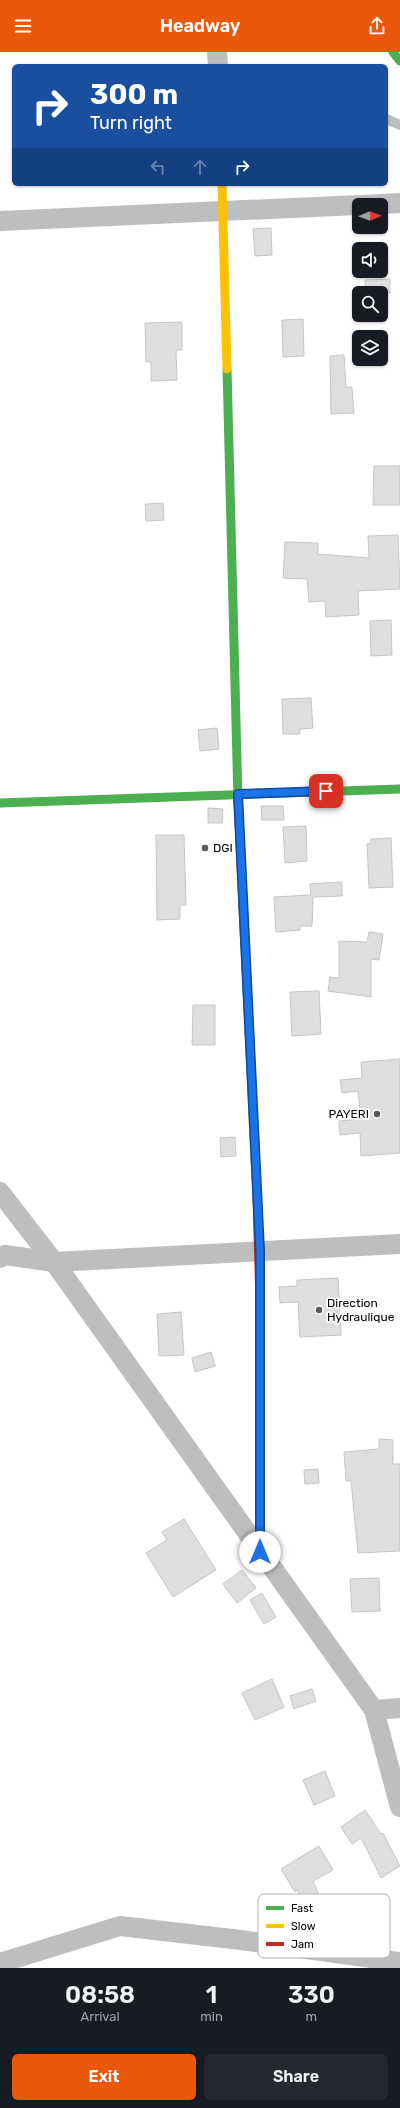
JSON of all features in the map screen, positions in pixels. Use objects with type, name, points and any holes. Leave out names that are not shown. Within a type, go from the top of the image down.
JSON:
[{"type":"street","points":[[218,52],[218,64]]},
{"type":"street","points":[[394,52],[400,61]]},
{"type":"street","points":[[222,186],[238,794],[260,1251],[260,1552]]},
{"type":"street","points":[[388,204],[400,203]]},
{"type":"street","points":[[0,221],[352,205]]},
{"type":"street","points":[[0,803],[400,789]]},
{"type":"street","points":[[0,1192],[54,1262],[374,1710],[400,1807]]},
{"type":"street","points":[[0,1258],[6,1255],[54,1262],[400,1244]]},
{"type":"street","points":[[374,1710],[400,1708]]},
{"type":"street","points":[[0,1963],[120,1926],[258,1942]]},
{"type":"street","points":[[371,1958],[400,1962]]},
{"type":"lane","points":[[388,121],[395,125],[400,125]]},
{"type":"building","points":[[271,228],[272,255],[255,256],[253,229]]},
{"type":"building","points":[[390,279],[390,293],[388,293],[388,286],[365,286],[365,280]]},
{"type":"building","points":[[303,319],[304,356],[283,357],[282,320]]},
{"type":"building","points":[[182,322],[182,350],[176,350],[177,380],[151,381],[151,362],[146,362],[145,323]]},
{"type":"building","points":[[344,355],[346,387],[352,387],[354,413],[331,414],[330,356]]},
{"type":"building","points":[[374,466],[400,466],[400,505],[373,505]]},
{"type":"building","points":[[163,503],[164,520],[146,521],[145,504]]},
{"type":"building","points":[[398,535],[400,589],[358,591],[359,615],[326,617],[325,601],[309,602],[307,579],[283,578],[285,542],[318,543],[318,554],[369,558],[368,536]]},
{"type":"building","points":[[391,620],[392,655],[371,656],[370,621]]},
{"type":"building","points":[[311,698],[313,728],[300,729],[300,734],[283,734],[282,699]]},
{"type":"building","points":[[217,728],[219,749],[200,751],[198,730]]},
{"type":"building","points":[[261,806],[283,806],[284,820],[262,820]]},
{"type":"building","points":[[208,808],[223,809],[222,823],[208,823]]},
{"type":"building","points":[[306,826],[307,861],[285,863],[283,827]]},
{"type":"building","points":[[156,835],[184,835],[186,905],[180,905],[180,919],[157,920]]},
{"type":"building","points":[[391,838],[393,887],[369,888],[367,844],[371,843],[371,839]]},
{"type":"building","points":[[342,882],[342,896],[313,897],[312,926],[300,926],[300,930],[276,932],[274,897],[311,895],[310,884]]},
{"type":"building","points":[[369,932],[383,934],[379,960],[371,959],[371,997],[328,991],[330,977],[339,978],[339,941],[367,942]]},
{"type":"building","points":[[319,991],[321,1034],[292,1036],[290,992]]},
{"type":"building","points":[[193,1005],[215,1005],[215,1045],[192,1045]]},
{"type":"building","points":[[400,1059],[400,1153],[361,1156],[360,1133],[340,1135],[339,1121],[361,1119],[358,1091],[342,1093],[340,1080],[362,1078],[361,1062]]},
{"type":"building","points":[[235,1137],[236,1156],[221,1157],[220,1138]]},
{"type":"building","points":[[338,1278],[341,1335],[300,1337],[298,1302],[280,1303],[279,1287],[297,1286],[297,1280]]},
{"type":"building","points":[[181,1312],[184,1355],[159,1356],[157,1314]]},
{"type":"building","points":[[211,1352],[215,1366],[195,1372],[192,1358]]},
{"type":"building","points":[[379,1439],[393,1440],[393,1464],[400,1464],[400,1551],[358,1553],[351,1481],[346,1481],[344,1452],[379,1449]]},
{"type":"building","points":[[318,1469],[319,1483],[305,1484],[304,1470]]},
{"type":"building","points":[[184,1519],[216,1570],[173,1597],[146,1553],[167,1540],[162,1532]]},
{"type":"building","points":[[242,1570],[256,1588],[237,1603],[223,1584]]},
{"type":"building","points":[[379,1578],[380,1611],[352,1612],[350,1579]]},
{"type":"building","points":[[262,1593],[276,1617],[264,1624],[250,1600]]},
{"type":"building","points":[[272,1679],[284,1707],[255,1720],[242,1693]]},
{"type":"building","points":[[312,1689],[316,1701],[294,1709],[290,1696]]},
{"type":"building","points":[[325,1771],[335,1796],[314,1805],[303,1780]]},
{"type":"building","points":[[365,1810],[381,1834],[383,1833],[400,1866],[381,1878],[361,1838],[352,1844],[341,1827]]},
{"type":"building","points":[[319,1846],[333,1870],[313,1881],[319,1894],[299,1894],[297,1890],[295,1892],[281,1869]]},
{"type":"traffic: fast","points":[[393,52],[400,61]]},
{"type":"traffic: fast","points":[[227,369],[238,801]]},
{"type":"traffic: fast","points":[[0,803],[400,789]]},
{"type":"traffic: fast","points":[[243,907],[257,1197]]},
{"type":"traffic: fast","points":[[260,1302],[260,1552]]},
{"type":"traffic: slow","points":[[222,186],[227,369]]},
{"type":"traffic: jam","points":[[238,801],[243,907]]},
{"type":"traffic: jam","points":[[257,1197],[260,1302]]},
{"type":"place","name":"DGI","points":[[205,848]]},
{"type":"place","name":"PAYERI","points":[[377,1114]]},
{"type":"place","name":"Direction Hydraulique","points":[[319,1310]]},
{"type":"route","points":[[260,1552],[260,1251],[238,794],[326,791]]}]
